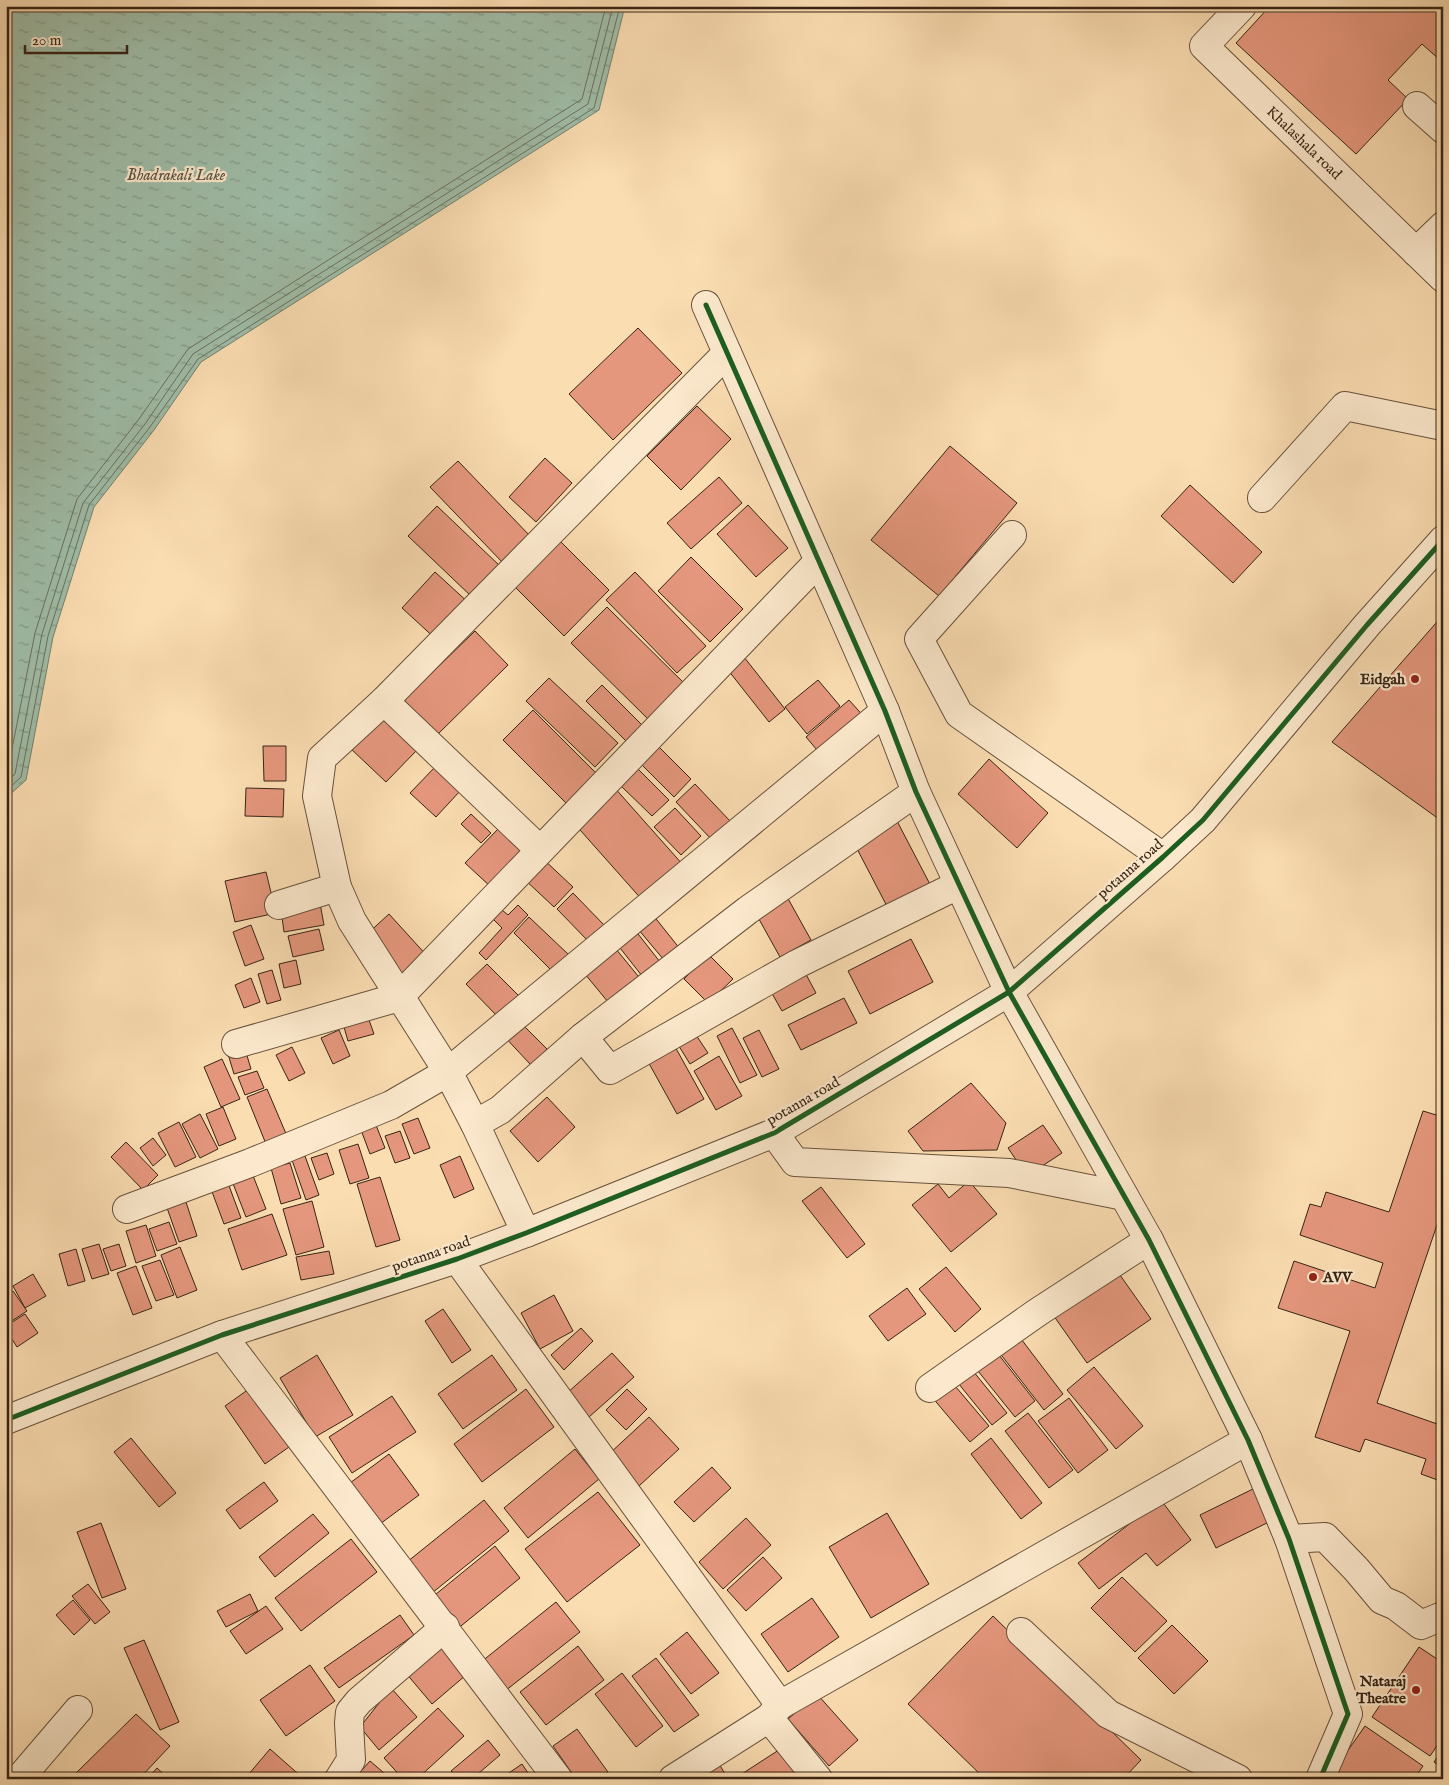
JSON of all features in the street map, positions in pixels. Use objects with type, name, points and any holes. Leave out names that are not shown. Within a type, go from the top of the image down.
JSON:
[{"type":"street","name":"Khalashala road","points":[[1242,6],[1204,46],[1443,278]]},
{"type":"street","points":[[1417,106],[1443,129]]},
{"type":"street","points":[[1416,252],[1443,226]]},
{"type":"street","points":[[706,305],[885,711],[916,792],[1009,992],[1149,1240],[1248,1440],[1289,1539],[1348,1714],[1320,1779]]},
{"type":"street","points":[[526,1233],[475,1124],[448,1072],[352,921],[337,887],[317,796],[322,758],[384,701],[727,353]]},
{"type":"street","points":[[1262,498],[1345,406],[1443,426]]},
{"type":"street","points":[[1012,535],[919,639],[958,714],[1163,857]]},
{"type":"street","name":"potanna road","points":[[6,1420],[222,1336],[457,1259],[774,1133],[1009,992],[1203,820],[1367,625],[1443,540]]},
{"type":"street","points":[[236,1044],[399,997],[819,561]]},
{"type":"street","points":[[384,701],[540,850]]},
{"type":"street","points":[[127,1210],[391,1106],[448,1072],[885,711]]},
{"type":"street","points":[[475,1124],[500,1110],[584,1037],[748,910],[916,792]]},
{"type":"street","points":[[584,1037],[610,1070],[798,964],[958,885]]},
{"type":"street","points":[[279,905],[337,887]]},
{"type":"street","points":[[774,1133],[795,1162],[1009,1174],[1124,1196]]},
{"type":"street","points":[[930,1388],[1038,1312],[1149,1240]]},
{"type":"street","points":[[457,1259],[774,1711],[818,1779]]},
{"type":"street","points":[[222,1336],[445,1627],[558,1779]]},
{"type":"street","points":[[673,1779],[774,1711],[1248,1440]]},
{"type":"street","points":[[1289,1539],[1325,1537],[1356,1569],[1382,1600],[1396,1606],[1422,1625],[1440,1617],[1443,1618]]},
{"type":"street","points":[[339,1779],[351,1760],[350,1712],[359,1701],[445,1627]]},
{"type":"street","points":[[1021,1632],[1108,1714],[1238,1779]]},
{"type":"street","points":[[19,1779],[78,1710]]},
{"type":"water","name":"Bhadrakali Lake","points":[[6,6],[625,6],[599,110],[201,362],[154,430],[94,507],[53,637],[26,780],[6,798]]},
{"type":"building","points":[[1270,6],[1443,6],[1443,60],[1441,61],[1422,44],[1388,80],[1408,99],[1356,154],[1236,43]]},
{"type":"building","points":[[638,328],[682,373],[613,440],[569,394]]},
{"type":"building","points":[[697,406],[731,439],[681,490],[647,456]]},
{"type":"building","points":[[950,446],[1017,503],[939,596],[871,540]]},
{"type":"building","points":[[545,458],[572,483],[536,522],[509,497]]},
{"type":"building","points":[[458,461],[532,538],[504,564],[430,487]]},
{"type":"building","points":[[719,477],[742,503],[691,549],[667,523]]},
{"type":"building","points":[[1190,485],[1262,552],[1233,583],[1161,516]]},
{"type":"building","points":[[748,505],[788,548],[756,577],[717,534]]},
{"type":"building","points":[[437,506],[501,567],[472,597],[408,536]]},
{"type":"building","points":[[558,539],[609,590],[564,636],[513,585]]},
{"type":"building","points":[[691,557],[743,609],[710,642],[658,591]]},
{"type":"building","points":[[435,572],[471,605],[438,641],[402,608]]},
{"type":"building","points":[[635,572],[706,646],[677,673],[606,600]]},
{"type":"building","points":[[607,607],[686,685],[650,721],[571,643]]},
{"type":"building","name":"Eidgah","points":[[1443,615],[1443,822],[1332,742]]},
{"type":"building","points":[[475,631],[508,665],[438,734],[404,700]]},
{"type":"building","points":[[744,657],[785,709],[769,722],[728,670]]},
{"type":"building","points":[[549,678],[618,743],[595,767],[526,701]]},
{"type":"building","points":[[818,680],[840,706],[807,734],[785,707]]},
{"type":"building","points":[[602,685],[644,727],[628,743],[586,701]]},
{"type":"building","points":[[849,700],[867,720],[823,757],[806,737]]},
{"type":"building","points":[[533,710],[598,775],[567,804],[503,740]]},
{"type":"building","points":[[382,713],[418,749],[386,782],[349,747]]},
{"type":"building","points":[[656,744],[691,779],[674,797],[639,762]]},
{"type":"building","points":[[263,746],[286,746],[286,781],[264,781]]},
{"type":"building","points":[[989,759],[1048,813],[1017,848],[958,794]]},
{"type":"building","points":[[436,766],[461,790],[436,817],[410,793]]},
{"type":"building","points":[[637,768],[669,800],[652,816],[620,785]]},
{"type":"building","points":[[695,784],[731,822],[712,840],[676,802]]},
{"type":"building","points":[[613,786],[684,866],[644,902],[573,822]]},
{"type":"building","points":[[246,788],[284,789],[283,817],[245,816]]},
{"type":"building","points":[[675,808],[701,836],[681,855],[654,827]]},
{"type":"building","points":[[471,814],[491,833],[481,843],[461,824]]},
{"type":"building","points":[[897,821],[934,892],[891,914],[854,843]]},
{"type":"building","points":[[500,827],[525,851],[491,887],[465,863]]},
{"type":"building","points":[[541,857],[573,887],[554,907],[522,877]]},
{"type":"building","points":[[266,872],[276,913],[235,922],[225,881]]},
{"type":"building","points":[[573,893],[605,926],[589,942],[557,909]]},
{"type":"building","points":[[786,895],[811,940],[780,957],[755,912]]},
{"type":"building","points":[[320,903],[324,925],[284,932],[281,910]]},
{"type":"building","points":[[518,905],[528,915],[486,960],[479,953],[502,928],[493,919],[502,910],[508,915]]},
{"type":"building","points":[[649,910],[684,954],[669,966],[633,923]]},
{"type":"building","points":[[389,914],[429,958],[405,979],[365,936]]},
{"type":"building","points":[[529,917],[569,955],[553,972],[514,933]]},
{"type":"building","points":[[251,925],[264,959],[245,966],[233,932]]},
{"type":"building","points":[[631,925],[664,967],[646,981],[613,939]]},
{"type":"building","points":[[319,929],[324,950],[293,957],[288,936]]},
{"type":"building","points":[[911,939],[933,982],[870,1014],[848,971]]},
{"type":"building","points":[[611,943],[643,982],[613,1008],[580,968]]},
{"type":"building","points":[[708,954],[733,979],[708,1003],[684,979]]},
{"type":"building","points":[[296,960],[301,984],[284,988],[279,964]]},
{"type":"building","points":[[487,964],[520,997],[499,1018],[466,984]]},
{"type":"building","points":[[801,965],[816,993],[782,1011],[766,983]]},
{"type":"building","points":[[272,970],[281,1000],[267,1004],[258,974]]},
{"type":"building","points":[[251,978],[260,1002],[244,1008],[235,985]]},
{"type":"building","points":[[844,998],[857,1023],[801,1050],[788,1025]]},
{"type":"building","points":[[516,1018],[547,1049],[531,1065],[501,1033]]},
{"type":"building","points":[[369,1020],[374,1034],[348,1041],[344,1027]]},
{"type":"building","points":[[732,1028],[757,1075],[740,1083],[717,1036]]},
{"type":"building","points":[[339,1030],[350,1056],[333,1064],[321,1038]]},
{"type":"building","points":[[759,1030],[779,1069],[762,1077],[743,1038]]},
{"type":"building","points":[[694,1032],[708,1053],[690,1064],[677,1043]]},
{"type":"building","points":[[673,1043],[704,1099],[677,1114],[646,1058]]},
{"type":"building","points":[[292,1047],[305,1073],[289,1081],[276,1055]]},
{"type":"building","points":[[245,1049],[251,1069],[234,1074],[228,1054]]},
{"type":"building","points":[[719,1056],[742,1096],[716,1110],[694,1071]]},
{"type":"building","points":[[222,1059],[240,1099],[221,1107],[204,1067]]},
{"type":"building","points":[[257,1071],[264,1088],[245,1095],[238,1077]]},
{"type":"building","points":[[971,1083],[1006,1123],[997,1150],[923,1151],[908,1131]]},
{"type":"building","points":[[267,1089],[287,1136],[266,1144],[247,1097]]},
{"type":"building","points":[[547,1097],[575,1127],[538,1162],[510,1131]]},
{"type":"building","points":[[223,1107],[236,1139],[219,1146],[206,1114]]},
{"type":"building","points":[[1423,1111],[1443,1117],[1443,1207],[1377,1403],[1443,1426],[1443,1482],[1421,1474],[1426,1459],[1365,1439],[1360,1452],[1315,1437],[1350,1331],[1278,1308],[1294,1261],[1375,1288],[1383,1263],[1300,1235],[1310,1204],[1321,1207],[1326,1192],[1389,1212]]},
{"type":"building","points":[[200,1114],[218,1149],[200,1158],[182,1124]]},
{"type":"building","points":[[418,1118],[430,1148],[414,1154],[402,1124]]},
{"type":"building","points":[[179,1122],[196,1157],[175,1167],[158,1133]]},
{"type":"building","points":[[376,1125],[385,1148],[370,1154],[361,1130]]},
{"type":"building","points":[[1043,1125],[1062,1153],[1027,1176],[1008,1148]]},
{"type":"building","points":[[400,1131],[410,1158],[395,1163],[385,1136]]},
{"type":"building","points":[[153,1138],[166,1155],[153,1166],[140,1148]]},
{"type":"building","points":[[126,1142],[158,1175],[143,1190],[111,1157]]},
{"type":"building","points":[[358,1144],[369,1178],[350,1184],[339,1150]]},
{"type":"building","points":[[327,1153],[334,1174],[319,1180],[311,1158]]},
{"type":"building","points":[[305,1156],[319,1195],[306,1200],[292,1160]]},
{"type":"building","points":[[460,1156],[474,1189],[454,1198],[440,1165]]},
{"type":"building","points":[[290,1163],[301,1198],[281,1204],[271,1168]]},
{"type":"building","points":[[252,1173],[266,1209],[246,1217],[232,1181]]},
{"type":"building","points":[[380,1177],[400,1240],[376,1247],[357,1184]]},
{"type":"building","points":[[969,1181],[997,1214],[951,1252],[912,1205],[938,1184],[949,1198]]},
{"type":"building","points":[[228,1183],[241,1218],[224,1224],[211,1189]]},
{"type":"building","points":[[821,1187],[865,1244],[847,1258],[802,1201]]},
{"type":"building","points":[[185,1199],[197,1236],[179,1242],[166,1205]]},
{"type":"building","points":[[312,1201],[324,1247],[296,1255],[283,1209]]},
{"type":"building","points":[[272,1214],[287,1255],[242,1270],[228,1229]]},
{"type":"building","points":[[169,1222],[177,1244],[157,1251],[149,1229]]},
{"type":"building","points":[[146,1225],[156,1256],[136,1263],[126,1231]]},
{"type":"building","points":[[99,1244],[109,1274],[92,1279],[82,1249]]},
{"type":"building","points":[[119,1244],[126,1266],[111,1271],[103,1249]]},
{"type":"building","points":[[180,1247],[197,1290],[177,1298],[161,1255]]},
{"type":"building","points":[[76,1249],[85,1281],[68,1286],[59,1254]]},
{"type":"building","points":[[329,1251],[334,1274],[301,1280],[296,1257]]},
{"type":"building","points":[[160,1260],[174,1295],[156,1301],[142,1266]]},
{"type":"building","points":[[136,1266],[152,1308],[133,1315],[117,1273]]},
{"type":"building","points":[[946,1267],[981,1309],[955,1332],[919,1289]]},
{"type":"building","points":[[1115,1268],[1151,1319],[1087,1363],[1051,1312]]},
{"type":"building","points":[[33,1274],[46,1296],[25,1308],[13,1286]]},
{"type":"building","points":[[907,1288],[926,1314],[888,1341],[869,1316]]},
{"type":"building","points":[[13,1291],[27,1311],[7,1324],[6,1296]]},
{"type":"building","points":[[554,1295],[573,1331],[540,1349],[521,1313]]},
{"type":"building","points":[[443,1309],[471,1350],[452,1363],[425,1321]]},
{"type":"building","points":[[25,1314],[38,1333],[17,1347],[6,1330],[6,1326]]},
{"type":"building","points":[[581,1328],[593,1341],[564,1370],[551,1355]]},
{"type":"building","points":[[1015,1331],[1063,1394],[1044,1410],[995,1347]]},
{"type":"building","points":[[995,1350],[1035,1401],[1015,1417],[974,1366]]},
{"type":"building","points":[[612,1353],[634,1377],[589,1417],[567,1393]]},
{"type":"building","points":[[317,1355],[353,1415],[315,1437],[280,1378]]},
{"type":"building","points":[[492,1355],[517,1390],[463,1429],[438,1394]]},
{"type":"building","points":[[969,1366],[1007,1413],[992,1425],[954,1378]]},
{"type":"building","points":[[1094,1367],[1143,1426],[1116,1449],[1067,1390]]},
{"type":"building","points":[[950,1380],[989,1426],[970,1442],[931,1396]]},
{"type":"building","points":[[249,1389],[289,1447],[265,1464],[225,1406]]},
{"type":"building","points":[[526,1389],[554,1427],[482,1482],[454,1444]]},
{"type":"building","points":[[627,1389],[647,1409],[626,1430],[606,1410]]},
{"type":"building","points":[[392,1396],[416,1432],[352,1473],[329,1437]]},
{"type":"building","points":[[1069,1398],[1108,1450],[1078,1473],[1038,1421]]},
{"type":"building","points":[[1028,1413],[1073,1470],[1049,1488],[1005,1431]]},
{"type":"building","points":[[649,1417],[679,1449],[639,1486],[609,1454]]},
{"type":"building","points":[[131,1438],[176,1493],[159,1507],[114,1452]]},
{"type":"building","points":[[991,1438],[1042,1503],[1021,1519],[971,1454]]},
{"type":"building","points":[[575,1449],[599,1479],[528,1538],[504,1508]]},
{"type":"building","points":[[389,1454],[419,1495],[380,1524],[350,1483]]},
{"type":"building","points":[[712,1467],[731,1488],[694,1522],[674,1502]]},
{"type":"building","points":[[264,1482],[278,1501],[240,1529],[226,1510]]},
{"type":"building","points":[[1259,1486],[1275,1519],[1216,1548],[1200,1515]]},
{"type":"building","points":[[598,1492],[640,1545],[567,1602],[525,1549]]},
{"type":"building","points":[[484,1500],[509,1531],[432,1593],[407,1562]]},
{"type":"building","points":[[1161,1500],[1191,1540],[1157,1566],[1146,1553],[1099,1589],[1078,1563]]},
{"type":"building","points":[[887,1513],[929,1584],[871,1618],[829,1547]]},
{"type":"building","points":[[313,1514],[329,1533],[275,1577],[259,1557]]},
{"type":"building","points":[[746,1518],[771,1545],[723,1589],[699,1562]]},
{"type":"building","points":[[101,1523],[126,1589],[102,1598],[77,1532]]},
{"type":"building","points":[[351,1539],[377,1572],[301,1631],[275,1598]]},
{"type":"building","points":[[495,1546],[520,1578],[456,1630],[430,1599]]},
{"type":"building","points":[[763,1557],[782,1578],[746,1611],[727,1590]]},
{"type":"building","points":[[1122,1577],[1167,1621],[1135,1652],[1091,1608]]},
{"type":"building","points":[[88,1584],[110,1612],[95,1624],[72,1596]]},
{"type":"building","points":[[250,1594],[258,1611],[226,1627],[217,1611]]},
{"type":"building","points":[[812,1598],[839,1637],[788,1672],[761,1634]]},
{"type":"building","points":[[73,1600],[90,1620],[74,1635],[56,1615]]},
{"type":"building","points":[[556,1602],[580,1632],[505,1691],[481,1662]]},
{"type":"building","points":[[266,1606],[283,1629],[246,1654],[230,1631]]},
{"type":"building","points":[[400,1615],[414,1635],[339,1688],[324,1668]]},
{"type":"building","points":[[993,1616],[1141,1760],[1123,1779],[985,1779],[908,1704]]},
{"type":"building","points":[[1172,1625],[1208,1661],[1174,1694],[1138,1658]]},
{"type":"building","points":[[687,1632],[719,1673],[691,1694],[660,1654]]},
{"type":"building","points":[[144,1640],[179,1722],[160,1730],[124,1648]]},
{"type":"building","points":[[440,1643],[466,1675],[432,1704],[405,1672]]},
{"type":"building","points":[[578,1646],[604,1680],[546,1725],[520,1692]]},
{"type":"building","name":"Nataraj Theatre","points":[[1419,1647],[1443,1663],[1443,1737],[1430,1756],[1372,1717]]},
{"type":"building","points":[[656,1658],[699,1715],[674,1732],[632,1676]]},
{"type":"building","points":[[310,1665],[335,1701],[286,1736],[260,1700]]},
{"type":"building","points":[[622,1673],[663,1726],[636,1747],[595,1694]]},
{"type":"building","points":[[391,1688],[417,1717],[379,1750],[360,1727]]},
{"type":"building","points":[[817,1694],[858,1740],[829,1766],[788,1719]]},
{"type":"building","points":[[438,1708],[464,1736],[417,1779],[403,1779],[384,1758]]},
{"type":"building","points":[[136,1714],[170,1746],[139,1779],[77,1779],[74,1775]]},
{"type":"building","points":[[1365,1726],[1423,1766],[1414,1779],[1333,1779],[1330,1776]]},
{"type":"building","points":[[577,1729],[608,1772],[598,1779],[576,1779],[553,1746]]},
{"type":"building","points":[[488,1740],[500,1755],[472,1779],[458,1779],[451,1771]]},
{"type":"building","points":[[785,1746],[806,1779],[734,1779]]},
{"type":"building","points":[[270,1749],[304,1779],[252,1779],[248,1775]]},
{"type":"building","points":[[1443,1749],[1443,1768],[1434,1762]]},
{"type":"building","points":[[370,1761],[391,1779],[354,1779]]},
{"type":"building","points":[[718,1762],[728,1779],[691,1779]]},
{"type":"building","points":[[522,1764],[532,1779],[500,1779]]},
{"type":"building","points":[[157,1768],[169,1779],[147,1779]]},
{"type":"cycle path","points":[[706,305],[885,711],[916,792],[1009,992],[1149,1240],[1248,1440],[1289,1539],[1348,1714],[1320,1779]]},
{"type":"cycle path","points":[[6,1420],[222,1335],[457,1259],[774,1133],[1009,992],[1203,820],[1367,625],[1443,540]]},
{"type":"place","name":"Eidgah","points":[[1415,679]]},
{"type":"place","name":"AVV","points":[[1313,1277]]},
{"type":"place","name":"Nataraj Theatre","points":[[1416,1690]]}]
